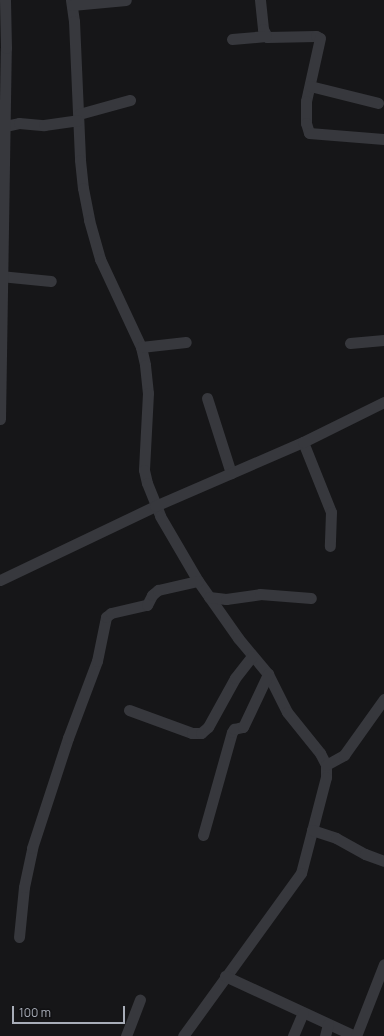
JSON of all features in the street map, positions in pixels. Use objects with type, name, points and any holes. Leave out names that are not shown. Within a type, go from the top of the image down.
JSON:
[{"type":"street","points":[[0,419],[2,216],[5,126],[3,47],[5,0]]},
{"type":"street","points":[[126,0],[72,2],[81,176],[95,243],[107,275],[141,347],[146,365],[148,393],[144,470],[155,506],[177,547],[209,597],[252,656],[268,674],[287,712],[320,752],[326,765],[326,777],[303,866],[296,882],[225,976],[184,1036]]},
{"type":"street","points":[[260,0],[263,29],[266,36]]},
{"type":"street","points":[[232,39],[266,36],[270,38],[319,36],[320,40],[305,113],[309,133],[384,139]]},
{"type":"street","points":[[310,86],[378,103]]},
{"type":"street","points":[[5,126],[19,123],[44,125],[130,100]]},
{"type":"street","points":[[1,276],[50,281]]},
{"type":"street","points":[[350,343],[384,340]]},
{"type":"street","points":[[141,347],[186,342]]},
{"type":"street","points":[[207,398],[231,473]]},
{"type":"street","points":[[0,580],[155,506],[303,442],[384,402]]},
{"type":"street","points":[[303,442],[331,512],[330,546]]},
{"type":"street","points":[[19,937],[25,880],[32,848],[66,744],[99,655],[106,617],[111,613],[147,605],[152,595],[158,590],[198,581]]},
{"type":"street","points":[[209,597],[226,599],[260,594],[311,598]]},
{"type":"street","points":[[129,710],[192,733],[201,733],[208,727],[235,678],[252,656]]},
{"type":"street","points":[[203,835],[232,732],[234,729],[243,727],[268,674]]},
{"type":"street","points":[[326,765],[344,755],[384,699]]},
{"type":"street","points":[[312,830],[336,838],[365,854],[384,861]]},
{"type":"street","points":[[225,976],[356,1036],[384,964]]},
{"type":"street","points":[[126,1036],[140,1000]]},
{"type":"street","points":[[293,1036],[303,1013]]},
{"type":"street","points":[[325,1036],[328,1024]]}]
